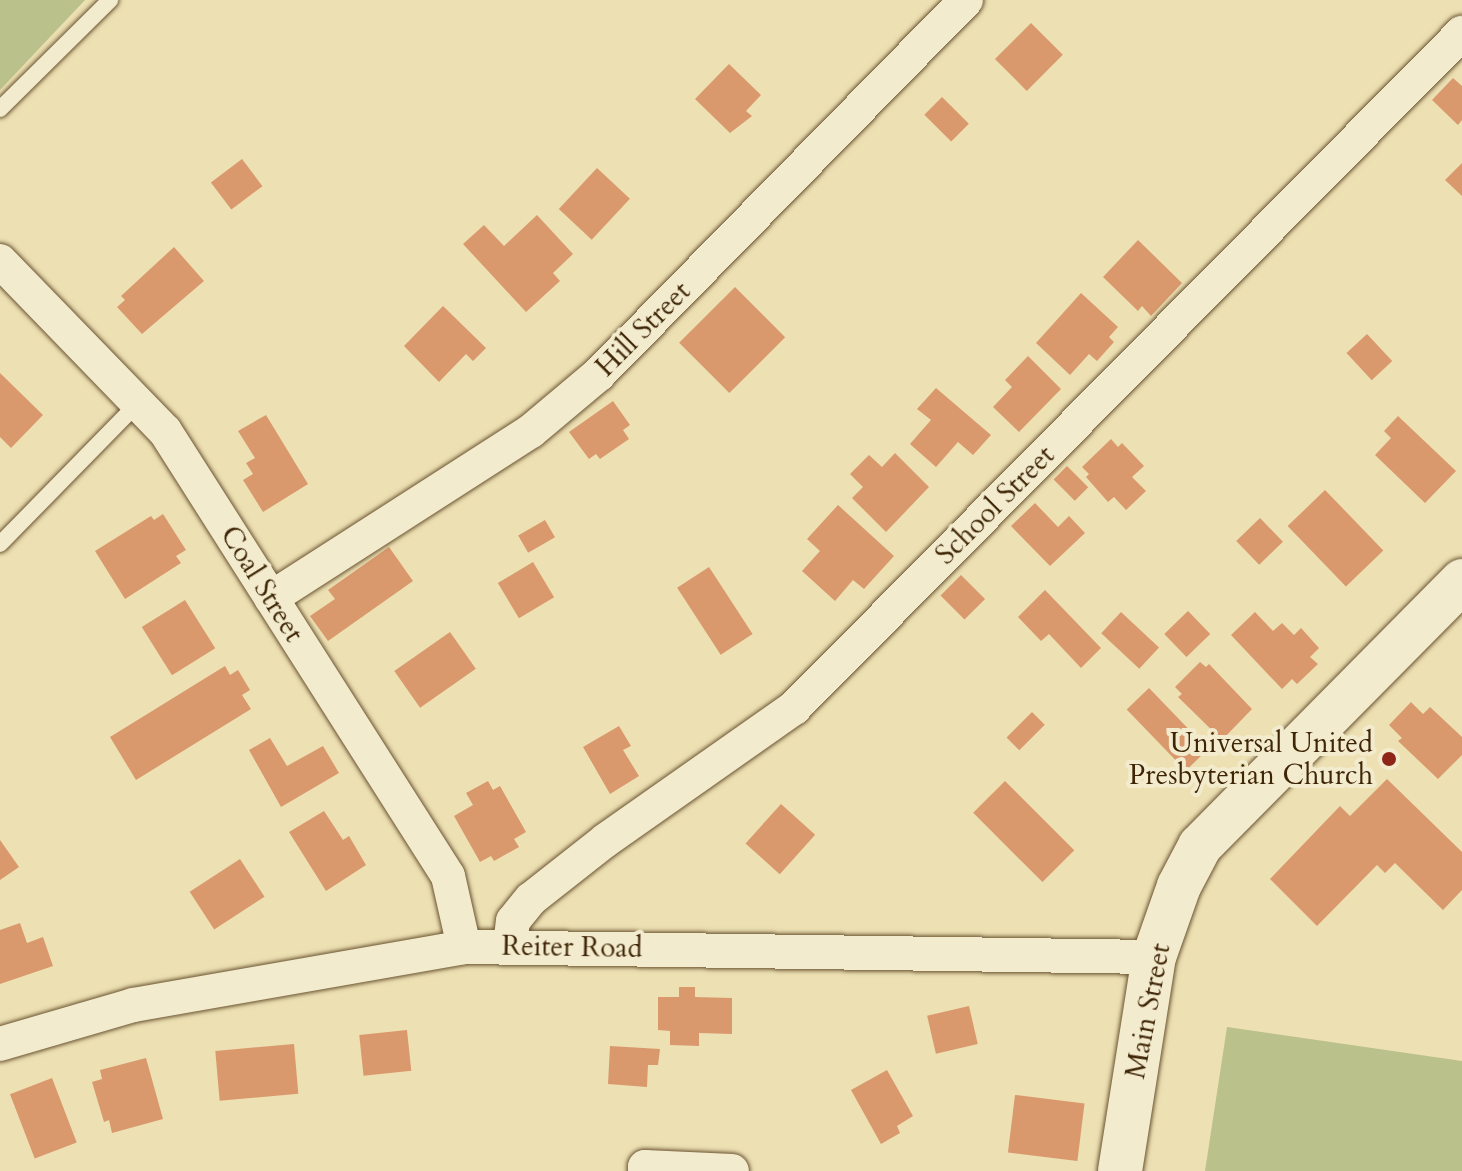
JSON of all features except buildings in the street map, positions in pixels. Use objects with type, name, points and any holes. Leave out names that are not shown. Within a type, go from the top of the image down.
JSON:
[{"type":"street","name":"Hill Street","points":[[271,598],[531,431],[599,374],[966,0]]},
{"type":"street","name":"School Street","points":[[510,945],[513,921],[531,899],[606,840],[794,708],[1462,33]]},
{"type":"street","name":"Coal Street","points":[[0,261],[165,431],[448,876],[464,947]]},
{"type":"street","name":"Main Street","points":[[1120,1171],[1154,957],[1179,886],[1200,846],[1462,582]]},
{"type":"street","name":"Reiter Road","points":[[0,1044],[133,1005],[464,947],[510,945],[1154,957]]},
{"type":"street","points":[[645,1169],[732,1171]]},
{"type":"lane","points":[[0,109],[110,0]]},
{"type":"lane","points":[[0,544],[138,403]]},
{"type":"green space","points":[[0,0],[85,0],[0,90]]},
{"type":"green space","points":[[1227,1027],[1462,1061],[1462,1171],[1205,1171]]},
{"type":"place","name":"Universal United Presbyterian Church","points":[[1389,759]]}]
